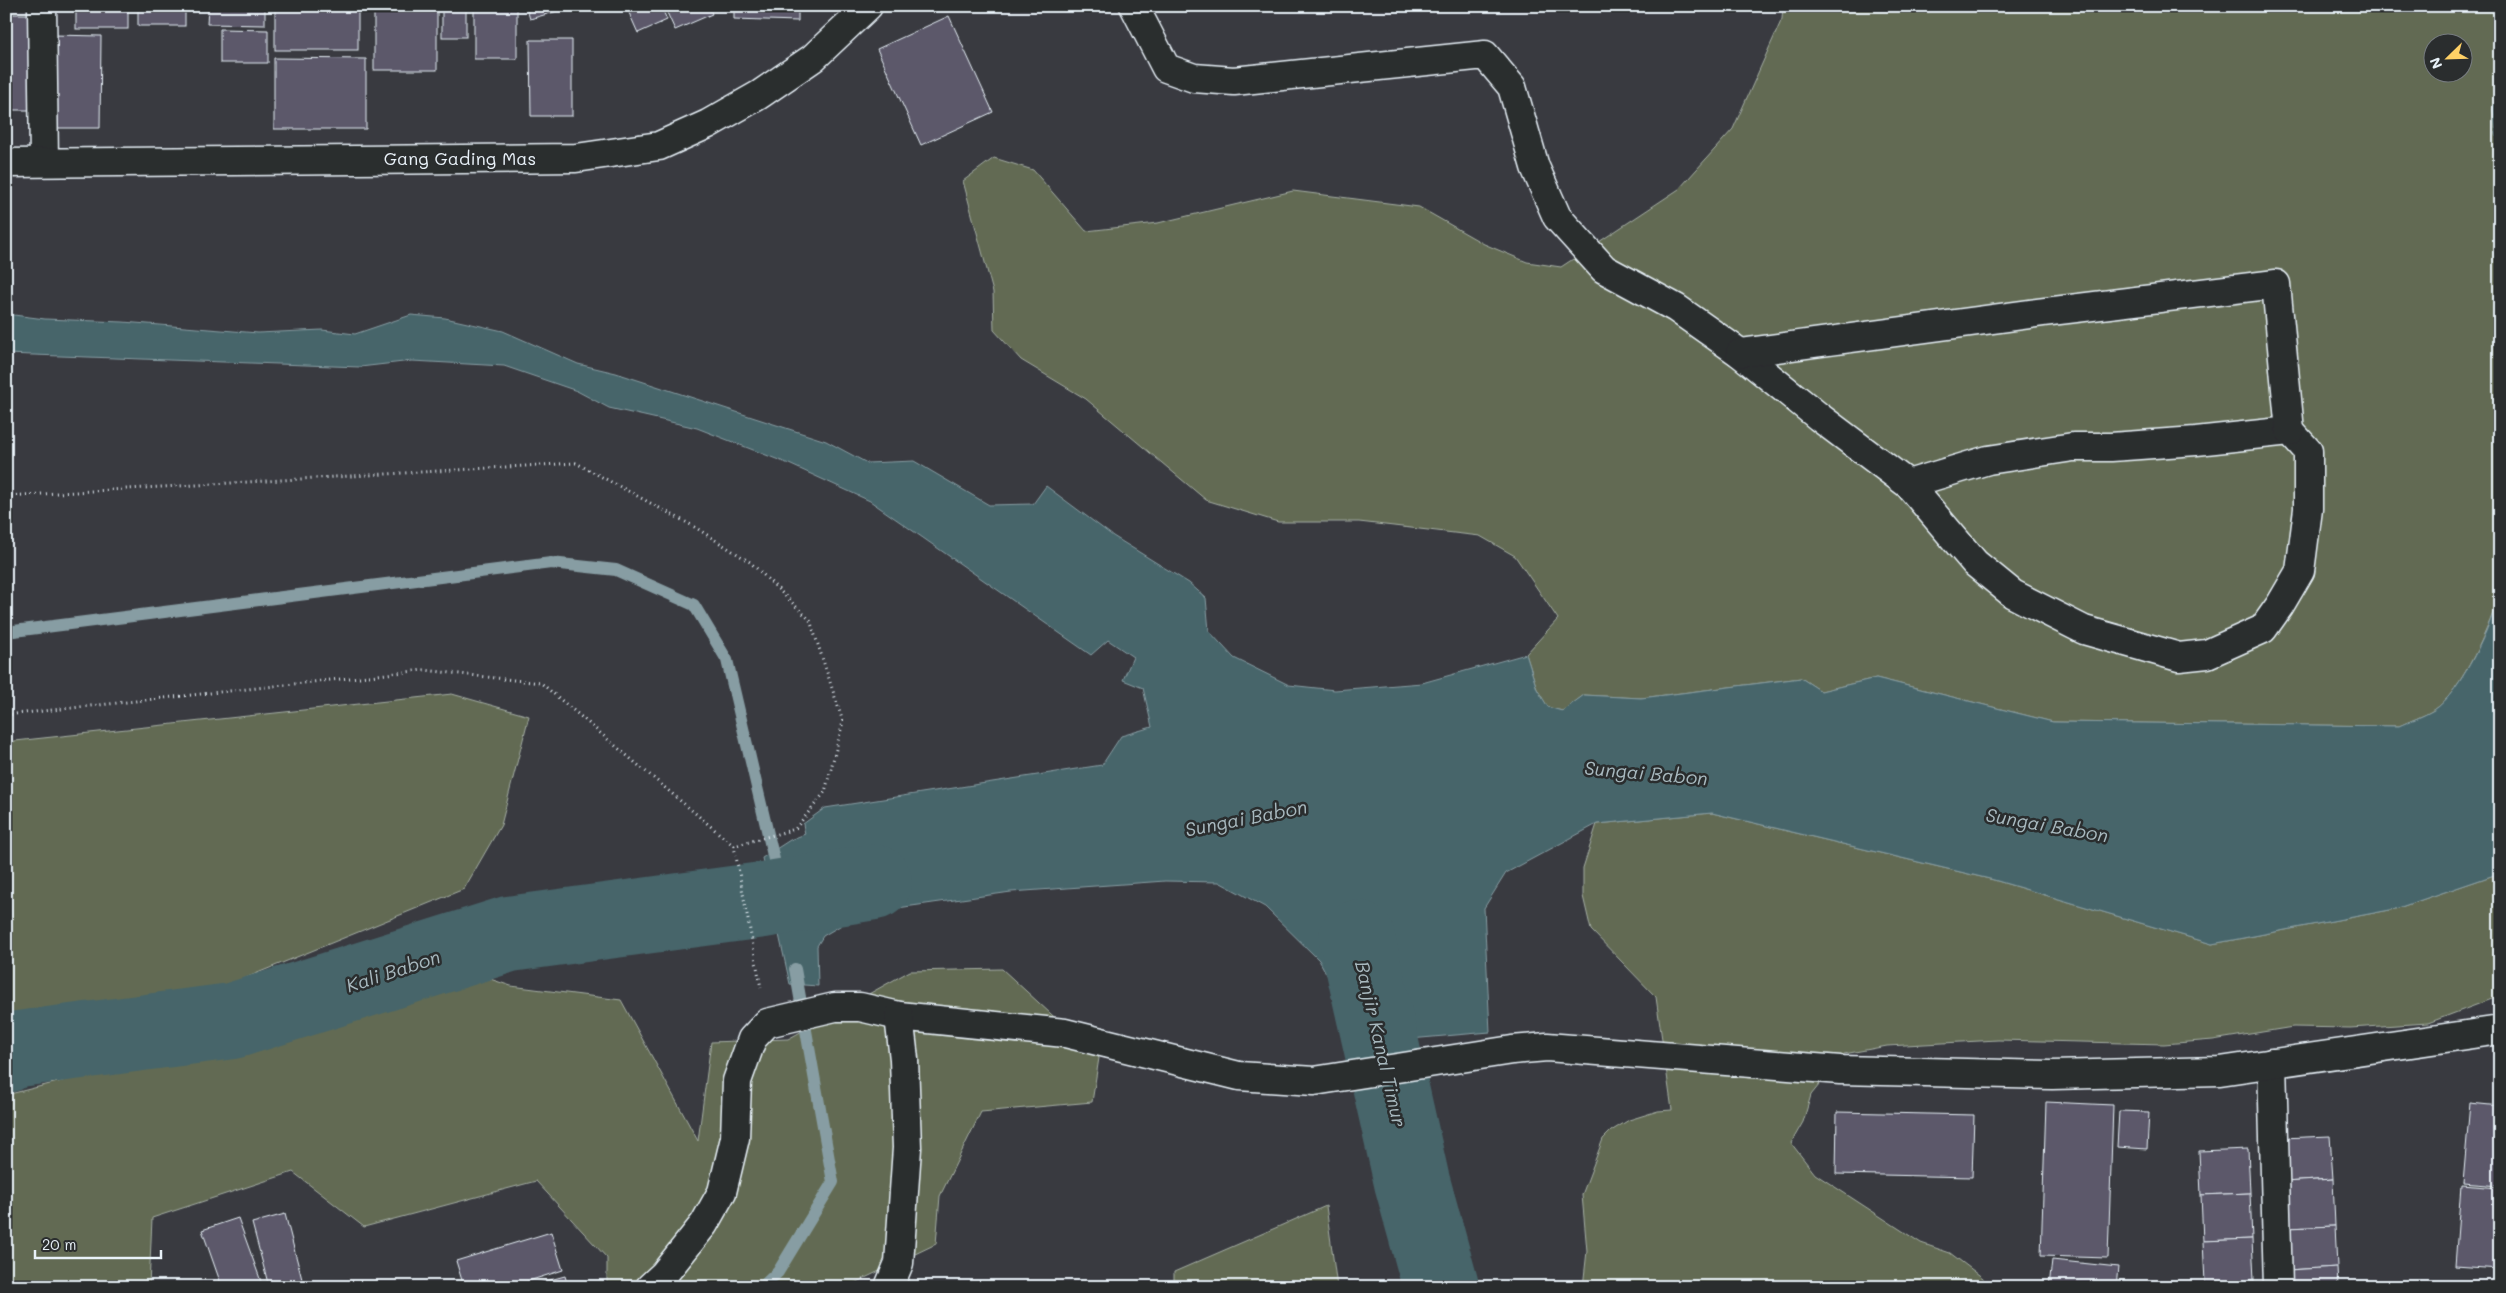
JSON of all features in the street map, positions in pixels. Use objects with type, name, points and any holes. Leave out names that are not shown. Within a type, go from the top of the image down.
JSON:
[{"type":"street","points":[[42,6],[44,162]]},
{"type":"street","name":"Gang Gading Mas","points":[[6,162],[576,158],[659,146],[708,124],[759,95],[812,58],[868,6]]},
{"type":"street","points":[[1134,6],[1166,68],[1194,78],[1234,81],[1485,55],[1512,86],[1535,167],[1557,217],[1604,269],[1676,308],[1740,353],[1819,417],[1908,484],[1975,563],[2013,594],[2084,630],[2179,657],[2207,654],[2263,629],[2300,571],[2308,509],[2308,451],[2290,431],[2276,284],[2044,312],[1740,353]]},
{"type":"street","points":[[1908,484],[1988,460],[2074,446],[2177,442],[2290,431]]},
{"type":"street","points":[[657,1280],[704,1224],[722,1192],[735,1138],[738,1081],[752,1039],[768,1023],[835,1007],[860,1007],[899,1016],[1065,1032],[1239,1076],[1314,1081],[1512,1050],[1547,1047],[1840,1070],[2052,1076],[2220,1071],[2500,1030]]},
{"type":"street","points":[[889,1287],[899,1262],[907,1148],[904,1059],[899,1016]]},
{"type":"street","points":[[2272,1063],[2278,1287]]},
{"type":"path","points":[[6,496],[576,463],[693,526],[750,562],[810,620],[843,722],[826,792],[795,829],[734,846]]},
{"type":"path","points":[[6,715],[424,670],[541,683],[734,846],[763,998]]},
{"type":"green space","points":[[1783,6],[2494,6],[2500,14],[2500,71],[2493,110],[2500,163],[2500,591],[2483,638],[2455,689],[2434,710],[2399,726],[2053,722],[1876,678],[1821,691],[1801,678],[1641,698],[1584,695],[1563,711],[1548,708],[1537,689],[1526,654],[1558,619],[1515,556],[1480,536],[1359,522],[1278,522],[1206,500],[1086,399],[1021,360],[994,330],[993,292],[963,181],[994,158],[1033,170],[1086,231],[1158,223],[1293,191],[1419,207],[1484,244],[1527,262],[1561,267],[1679,189],[1733,129],[1782,19]]},
{"type":"green space","points":[[452,694],[529,716],[501,825],[464,889],[223,987],[11,1016],[6,1019],[6,742]]},
{"type":"green space","points":[[1712,813],[1994,880],[2212,944],[2395,909],[2500,873],[2500,996],[2428,1023],[2350,1028],[2293,1027],[2213,1040],[2164,1044],[1998,1040],[1887,1046],[1844,1054],[1811,1095],[1803,1122],[1791,1143],[1815,1174],[1921,1243],[1950,1253],[1983,1278],[1987,1287],[1583,1287],[1587,1251],[1582,1195],[1603,1139],[1611,1131],[1629,1120],[1658,1111],[1672,1110],[1656,997],[1591,930],[1583,896],[1583,868],[1597,824]]},
{"type":"green space","points":[[442,963],[511,986],[621,1000],[698,1141],[711,1042],[788,1039],[910,971],[1002,969],[1099,1058],[1092,1102],[981,1112],[940,1196],[936,1244],[846,1287],[607,1287],[607,1258],[536,1181],[364,1227],[293,1172],[152,1218],[149,1287],[6,1287],[6,1095],[178,1052],[235,1043]]},
{"type":"green space","points":[[1326,1206],[1337,1287],[1174,1287],[1174,1272]]},
{"type":"water","points":[[2500,71],[2500,163],[2493,110]]},
{"type":"water","name":"Sungai Babon","points":[[6,314],[45,319],[123,322],[258,333],[322,330],[355,334],[411,315],[445,318],[503,331],[578,364],[616,373],[826,441],[867,463],[914,461],[989,505],[1033,504],[1046,486],[1113,536],[1189,583],[1206,598],[1209,631],[1234,658],[1289,685],[1335,690],[1422,683],[1526,654],[1537,689],[1548,707],[1562,711],[1584,695],[1641,698],[1801,678],[1821,691],[1876,678],[2053,722],[2399,726],[2434,710],[2455,689],[2483,638],[2500,591],[2500,873],[2395,909],[2212,944],[1994,880],[1712,813],[1597,824],[1506,873],[1484,908],[1490,1032],[1364,1043],[1319,960],[1265,907],[1219,882],[1165,881],[1011,892],[862,913],[823,936],[817,946],[818,986],[790,984],[762,858],[790,840],[805,834],[803,824],[825,808],[1102,765],[1121,736],[1152,727],[1143,688],[1123,680],[1133,657],[1108,640],[1091,655],[870,501],[789,464],[697,428],[609,408],[577,391],[504,366],[412,361],[360,367],[6,354]]},
{"type":"building","points":[[76,6],[128,6],[128,29],[76,29]]},
{"type":"building","points":[[138,6],[185,6],[185,26],[138,26]]},
{"type":"building","points":[[208,6],[265,6],[265,25],[207,24]]},
{"type":"building","points":[[275,6],[358,6],[358,50],[275,50]]},
{"type":"building","points":[[374,6],[437,6],[437,70],[374,70]]},
{"type":"building","points":[[442,6],[466,6],[466,37],[442,37]]},
{"type":"building","points":[[474,6],[517,6],[517,59],[474,59]]},
{"type":"building","points":[[526,6],[575,6],[530,19]]},
{"type":"building","points":[[626,6],[661,6],[667,20],[638,33]]},
{"type":"building","points":[[664,6],[709,6],[712,14],[675,30]]},
{"type":"building","points":[[734,6],[798,6],[798,21],[734,19]]},
{"type":"building","points":[[6,14],[29,14],[29,110],[6,110]]},
{"type":"building","points":[[949,16],[993,112],[921,145],[877,49]]},
{"type":"building","points":[[220,29],[268,30],[268,63],[220,63]]},
{"type":"building","points":[[53,35],[101,36],[100,128],[52,128]]},
{"type":"building","points":[[530,40],[572,40],[572,116],[531,116]]},
{"type":"building","points":[[274,58],[366,59],[366,129],[274,129]]},
{"type":"building","points":[[2046,1102],[2113,1105],[2108,1258],[2041,1256]]},
{"type":"building","points":[[2470,1103],[2500,1106],[2500,1186],[2463,1183]]},
{"type":"building","points":[[2119,1111],[2149,1112],[2147,1149],[2117,1147]]},
{"type":"building","points":[[1837,1112],[1974,1115],[1972,1177],[1836,1174]]},
{"type":"building","points":[[2330,1136],[2333,1179],[2284,1182],[2282,1138]]},
{"type":"building","points":[[2248,1149],[2250,1193],[2201,1195],[2199,1151]]},
{"type":"building","points":[[2333,1179],[2335,1226],[2287,1228],[2284,1182]]},
{"type":"building","points":[[2461,1185],[2500,1188],[2500,1269],[2455,1266]]},
{"type":"building","points":[[2250,1193],[2252,1239],[2203,1241],[2201,1195]]},
{"type":"building","points":[[285,1214],[304,1287],[269,1287],[252,1223]]},
{"type":"building","points":[[238,1218],[263,1287],[222,1287],[202,1230]]},
{"type":"building","points":[[2335,1226],[2337,1267],[2288,1270],[2287,1228]]},
{"type":"building","points":[[551,1232],[563,1270],[510,1287],[464,1287],[456,1261]]},
{"type":"building","points":[[2252,1239],[2254,1280],[2205,1283],[2203,1241]]},
{"type":"building","points":[[2052,1260],[2118,1267],[2116,1287],[2049,1287]]},
{"type":"building","points":[[2337,1267],[2338,1287],[2289,1287],[2288,1270]]},
{"type":"building","points":[[565,1276],[568,1287],[524,1287]]},
{"type":"building","points":[[2254,1280],[2254,1287],[2205,1287],[2205,1283]]},
{"type":"waterway","points":[[6,632],[551,563],[616,570],[694,605],[727,660],[776,868]]},
{"type":"waterway","name":"Kali Babon","points":[[6,1055],[11,1050],[232,1021],[509,934],[763,900],[874,882]]},
{"type":"waterway","name":"Banjir Kanal Timur","points":[[1357,938],[1412,1182],[1441,1287]]},
{"type":"waterway","points":[[762,1287],[778,1272],[833,1182],[795,969]]}]
